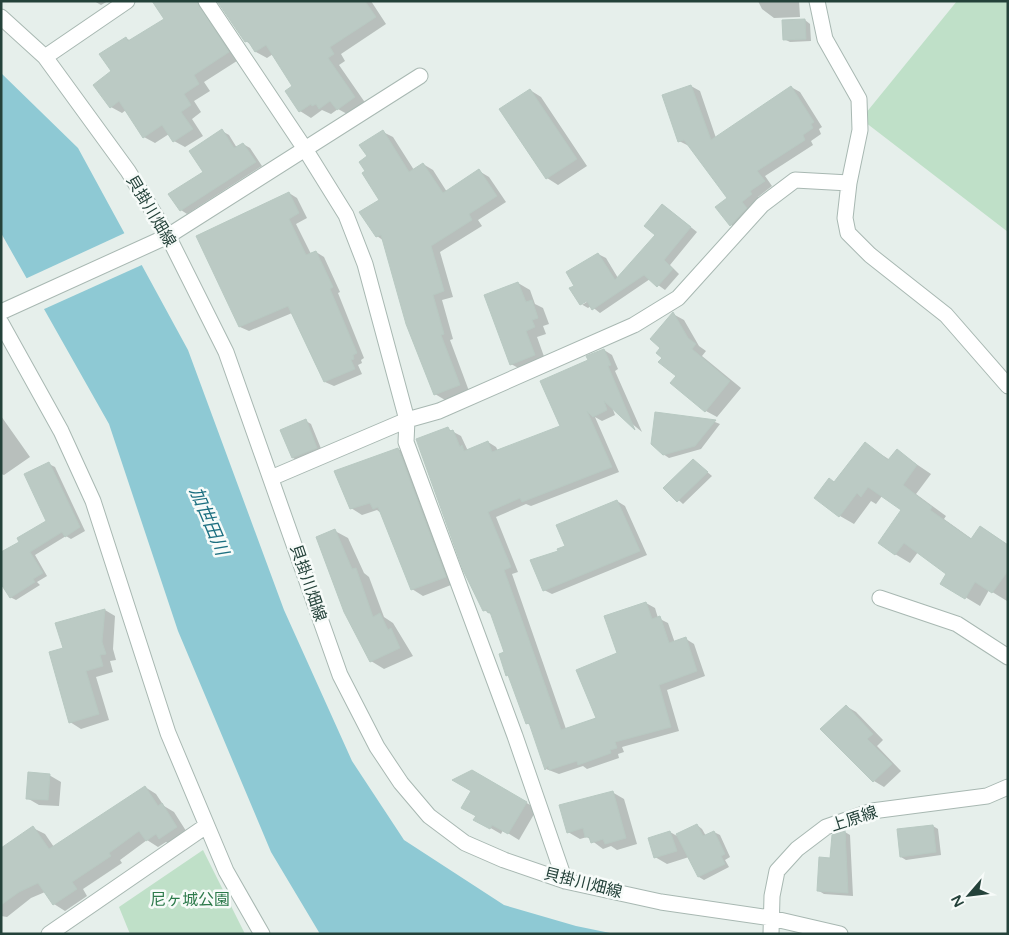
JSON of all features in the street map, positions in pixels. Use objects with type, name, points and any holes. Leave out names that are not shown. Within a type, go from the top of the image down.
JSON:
[{"type":"street","points":[[45,57],[127,1]]},
{"type":"street","points":[[206,1],[306,149],[346,216],[365,264],[407,420],[406,442],[515,736],[565,881]]},
{"type":"street","points":[[817,1],[825,39],[859,99],[860,130],[849,183],[845,218],[848,233],[870,255],[946,315],[1008,386]]},
{"type":"street","name":"貝掛川畑線","points":[[1,17],[45,57],[128,171],[161,239],[226,352],[340,675],[377,747],[401,782],[429,816],[465,844],[565,881],[771,926],[795,924],[840,934]]},
{"type":"street","points":[[6,310],[161,239],[420,76]]},
{"type":"street","points":[[271,478],[407,420],[439,411],[634,325],[678,298],[762,205],[795,180],[849,183]]},
{"type":"street","points":[[1,323],[61,431],[93,502],[168,733],[226,871],[262,934]]},
{"type":"street","points":[[880,598],[957,624],[1008,657]]},
{"type":"street","name":"上原線","points":[[771,926],[778,871],[797,849],[826,827],[872,811],[987,796],[1008,787]]},
{"type":"street","points":[[50,934],[206,826]]},
{"type":"green space","points":[[957,1],[1008,1],[1008,232],[861,119]]},
{"type":"green space","name":"尼ヶ城公園","points":[[203,850],[245,934],[130,934],[119,907]]},
{"type":"water","name":"加世田川","points":[[1,73],[78,148],[188,350],[284,610],[352,761],[404,840],[504,905],[576,926],[615,934],[320,934],[271,852],[178,631],[109,424],[1,233]]},
{"type":"pier","points":[[127,232],[144,264],[42,310],[25,279]]},
{"type":"building","points":[[152,1],[197,1],[229,52],[194,75],[199,84],[184,94],[191,105],[181,112],[193,129],[173,142],[162,125],[143,138],[119,101],[110,108],[93,85],[111,71],[99,54],[126,37],[128,41],[164,19]]},
{"type":"building","points":[[217,1],[365,1],[376,17],[330,47],[334,54],[328,58],[355,97],[337,110],[330,101],[319,109],[316,104],[312,106],[311,104],[299,112],[285,91],[292,86],[266,45],[255,52],[248,41],[245,42]]},
{"type":"building","points":[[805,19],[806,39],[783,40],[782,20]]},
{"type":"building","points":[[691,85],[711,140],[791,86],[814,122],[811,124],[813,128],[803,135],[805,140],[757,171],[765,181],[750,191],[752,194],[742,202],[747,208],[730,226],[715,207],[727,198],[684,140],[678,142],[662,95]]},
{"type":"building","points":[[530,89],[577,159],[546,179],[499,109]]},
{"type":"building","points":[[222,129],[234,148],[243,143],[256,162],[180,211],[168,194],[203,172],[189,151]]},
{"type":"building","points":[[383,130],[409,172],[423,163],[443,193],[479,169],[497,196],[469,214],[472,220],[431,246],[444,291],[433,295],[444,334],[441,335],[460,385],[434,395],[406,324],[381,235],[376,237],[359,212],[379,200],[362,173],[365,171],[359,162],[367,156],[359,145]]},
{"type":"building","points":[[289,192],[299,213],[289,219],[306,255],[316,251],[333,287],[330,289],[357,353],[353,355],[354,359],[351,360],[355,369],[324,382],[288,306],[239,327],[196,236]]},
{"type":"building","points":[[662,204],[691,227],[664,260],[673,269],[657,287],[644,275],[592,310],[587,301],[580,305],[569,288],[574,286],[566,272],[598,253],[615,280],[655,235],[644,226]]},
{"type":"building","points":[[518,282],[526,302],[532,300],[538,318],[532,320],[535,327],[526,331],[535,355],[510,365],[484,295]]},
{"type":"building","points":[[673,312],[688,338],[696,344],[692,349],[730,381],[705,412],[670,383],[676,376],[658,362],[662,358],[656,353],[660,348],[650,339]]},
{"type":"building","points":[[604,349],[611,365],[608,366],[635,430],[604,401],[607,410],[593,417],[587,411],[612,467],[522,502],[520,498],[488,512],[511,567],[504,570],[561,730],[596,718],[576,670],[617,653],[604,616],[646,602],[652,619],[660,616],[669,643],[686,637],[697,671],[659,685],[671,727],[615,742],[617,748],[610,750],[611,753],[578,765],[577,761],[549,770],[548,766],[545,770],[529,723],[526,724],[508,675],[506,676],[499,654],[504,652],[490,612],[488,613],[487,610],[483,611],[463,570],[416,439],[448,427],[450,431],[453,430],[460,447],[462,445],[464,451],[488,441],[492,452],[560,426],[540,381],[588,360],[586,356]]},
{"type":"building","points":[[655,412],[716,420],[695,446],[663,455],[651,444]]},
{"type":"building","points":[[306,419],[317,448],[292,458],[280,430]]},
{"type":"building","points":[[865,442],[888,460],[897,449],[917,465],[903,485],[932,507],[930,510],[971,539],[980,526],[1008,545],[1008,571],[992,593],[975,582],[965,599],[940,584],[946,574],[904,543],[895,555],[878,543],[901,510],[868,487],[861,497],[857,493],[839,517],[814,498],[829,478],[834,482]]},
{"type":"building","points":[[398,448],[446,577],[411,590],[378,507],[373,509],[370,503],[350,509],[334,471]]},
{"type":"building","points":[[693,459],[708,472],[677,502],[663,488]]},
{"type":"building","points":[[49,462],[80,527],[65,537],[62,532],[30,552],[43,573],[33,579],[35,582],[10,598],[1,584],[1,552],[19,542],[17,538],[46,521],[24,474]]},
{"type":"building","points":[[617,500],[640,551],[543,591],[530,560],[558,551],[557,549],[565,546],[556,525]]},
{"type":"building","points":[[335,529],[352,569],[356,568],[373,617],[380,613],[388,630],[391,628],[400,648],[370,662],[344,612],[316,537]]},
{"type":"building","points":[[105,609],[102,642],[106,654],[100,655],[103,666],[86,671],[99,714],[69,723],[49,652],[63,648],[55,623]]},
{"type":"building","points":[[846,705],[873,734],[867,739],[892,764],[873,782],[820,729]]},
{"type":"building","points":[[472,770],[527,802],[508,834],[492,825],[490,829],[473,820],[476,816],[461,808],[471,791],[452,780]]},
{"type":"building","points":[[28,772],[50,774],[48,800],[26,799]]},
{"type":"building","points":[[145,786],[158,806],[162,803],[177,827],[159,839],[156,834],[146,841],[139,831],[109,853],[111,856],[72,882],[77,889],[53,905],[38,883],[19,892],[1,905],[1,848],[33,826],[49,849]]},
{"type":"building","points":[[613,791],[626,838],[605,844],[603,839],[591,843],[589,837],[585,837],[583,828],[567,833],[559,805]]},
{"type":"building","points":[[697,824],[703,836],[714,831],[725,854],[721,856],[725,864],[698,877],[676,834]]},
{"type":"building","points":[[933,825],[936,852],[900,857],[897,829]]},
{"type":"building","points":[[845,830],[848,893],[817,891],[819,857],[830,858],[832,835]]},
{"type":"building","points":[[670,831],[677,851],[654,858],[648,838]]}]
